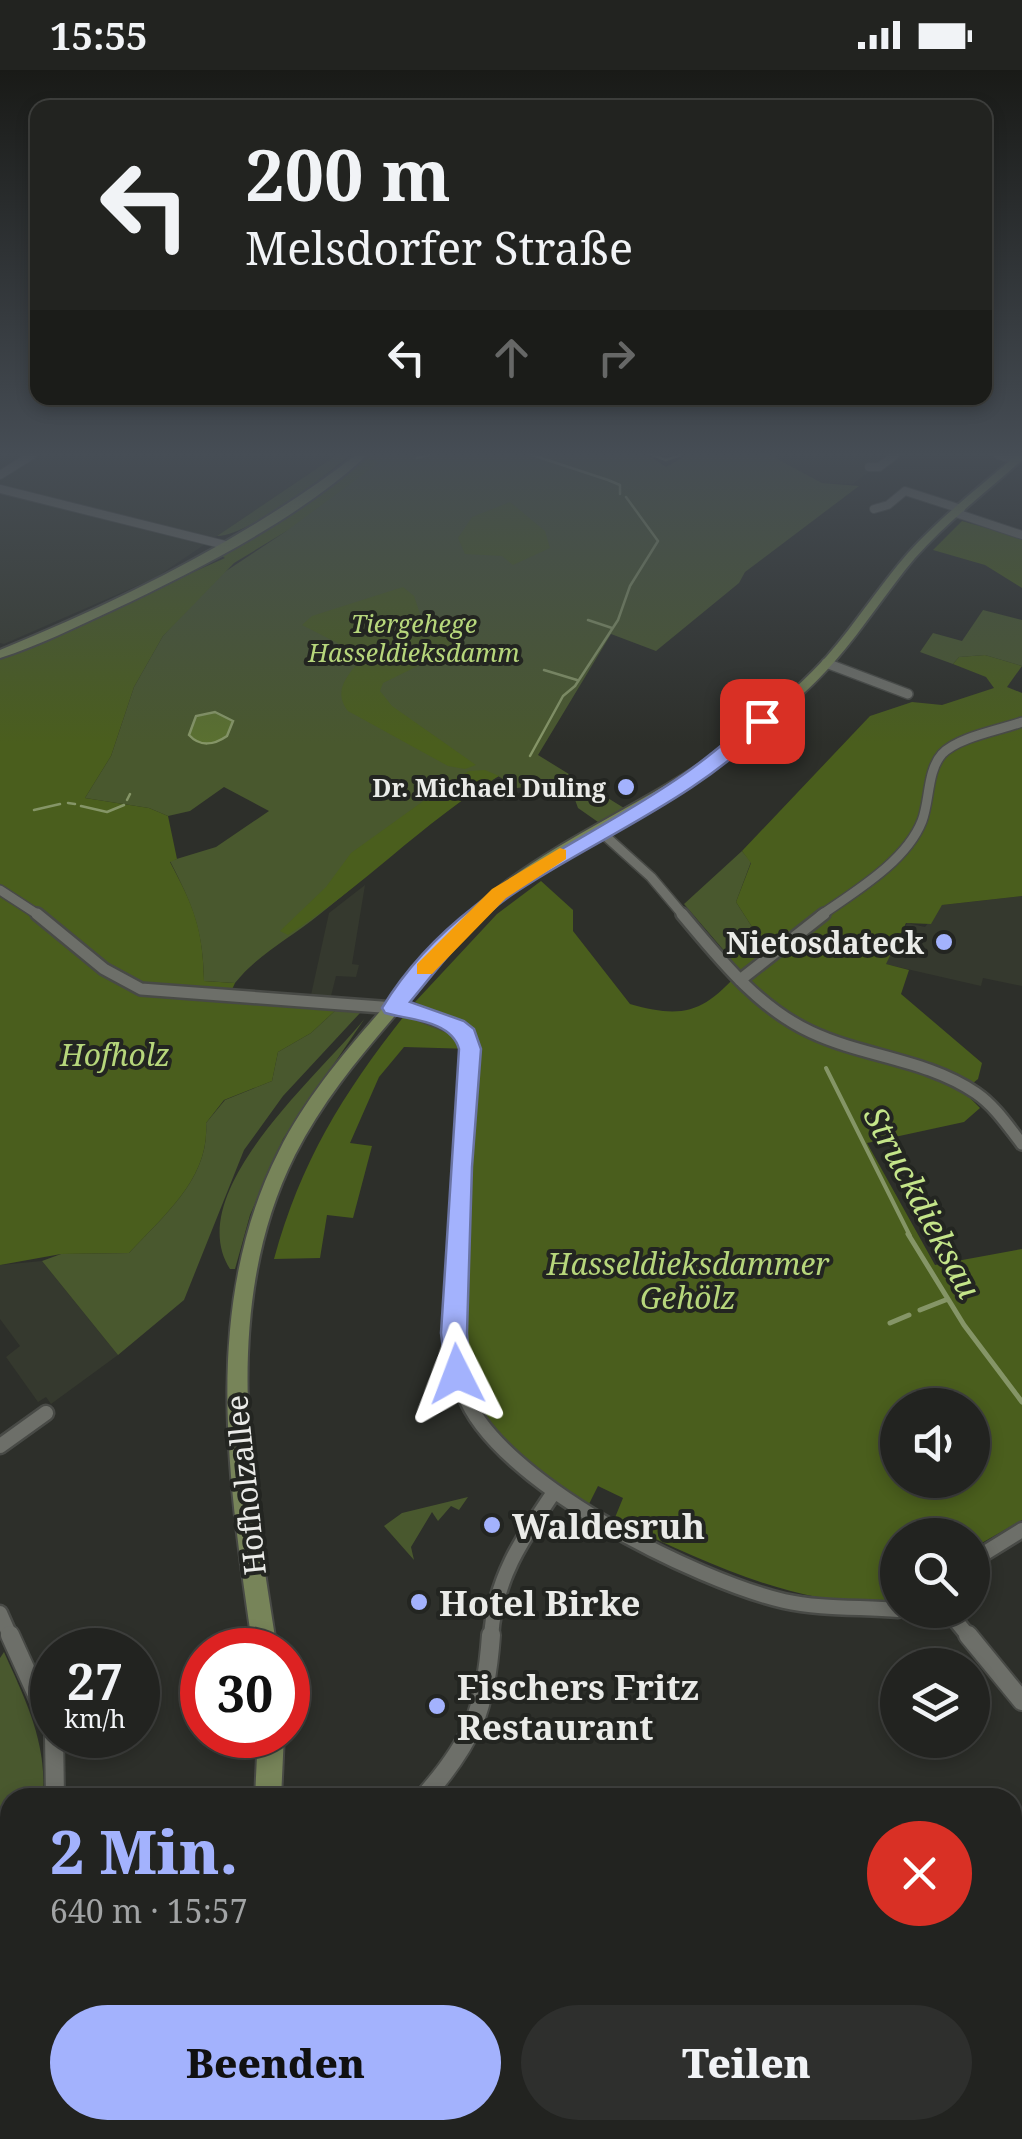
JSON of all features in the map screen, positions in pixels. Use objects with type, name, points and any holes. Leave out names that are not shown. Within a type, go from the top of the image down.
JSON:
[{"type":"street","points":[[0,654],[136,595],[219,552]]},
{"type":"street","name":"Hofholzallee","points":[[262,1628],[242,1501],[234,1416],[238,1330],[251,1259],[270,1195],[298,1134],[327,1086],[456,933],[499,894],[714,760],[826,663],[917,552]]},
{"type":"street","points":[[826,663],[908,694]]},
{"type":"street","points":[[740,980],[768,952],[864,881],[916,834],[926,814],[937,760],[945,750],[1022,722]]},
{"type":"street","points":[[601,832],[644,868],[740,980],[780,1014],[814,1034],[887,1055],[972,1090],[1022,1144]]},
{"type":"street","points":[[0,890],[46,916],[106,974],[141,989],[417,1011],[466,1035],[470,1049],[460,1167],[455,1364],[465,1396],[486,1432],[554,1492],[690,1569],[785,1601],[880,1609]]},
{"type":"street","points":[[0,1446],[46,1412]]},
{"type":"street","points":[[432,1788],[457,1758],[476,1724],[486,1694],[493,1614],[504,1572],[554,1492]]},
{"type":"street","points":[[990,1549],[1022,1530]]},
{"type":"street","points":[[0,1613],[30,1680]]},
{"type":"street","points":[[962,1628],[1022,1701]]},
{"type":"street","points":[[54,1758],[55,1788]]},
{"type":"street","points":[[268,1788],[269,1758]]},
{"type":"shaded area","points":[[0,552],[194,552],[155,578],[0,643]]},
{"type":"shaded area","points":[[215,712],[233,721],[227,736],[207,743],[189,735],[196,716]]},
{"type":"shaded area","points":[[365,885],[352,964],[359,965],[356,977],[336,976],[331,996],[311,995],[329,913]]},
{"type":"shaded area","points":[[1022,896],[1022,986],[983,978],[981,986],[885,964],[907,923],[925,927],[942,905]]},
{"type":"shaded area","points":[[42,1261],[118,1355],[51,1404],[46,1397],[38,1402],[6,1357],[20,1346],[0,1319],[0,1265]]},
{"type":"green space","name":"Hofholz","points":[[228,552],[253,552],[234,563],[163,636],[134,687],[111,756],[85,798],[149,808],[168,816],[177,859],[170,862],[196,919],[204,981],[235,983],[228,998],[338,1008],[311,1033],[278,1052],[272,1081],[224,1100],[206,1123],[201,1161],[193,1178],[170,1210],[129,1253],[61,1254],[0,1265],[0,658],[225,558],[222,556]]},
{"type":"green space","name":"Tiergehege Hasseldieksdamm","points":[[255,552],[772,552],[656,651],[611,634],[538,755],[624,808],[598,822],[578,808],[574,797],[567,793],[547,786],[517,788],[498,776],[265,954],[235,983],[204,981],[195,919],[170,861],[216,847],[269,811],[224,787],[190,811],[168,816],[149,808],[85,798],[111,756],[134,687],[163,636],[217,577]]},
{"type":"green space","points":[[542,552],[513,565],[502,556],[465,554]]},
{"type":"green space","points":[[938,552],[1022,552],[1022,588],[985,565]]},
{"type":"green space","points":[[403,587],[414,596],[421,617],[464,641],[446,653],[430,655],[430,660],[383,683],[380,691],[392,706],[476,765],[465,769],[448,766],[348,711],[342,689],[363,656],[302,625],[312,616]]},
{"type":"green space","points":[[983,610],[1022,620],[1022,666],[985,655],[959,657],[953,664],[920,652],[933,633],[962,641]]},
{"type":"green space","name":"Hasseldieksdammer Gehölz","points":[[985,655],[1022,666],[1007,687],[1022,693],[1022,896],[942,905],[931,924],[906,923],[886,964],[909,970],[901,994],[982,1063],[978,1079],[963,1091],[980,1108],[964,1122],[867,1143],[935,1265],[1022,1249],[1022,1520],[990,1538],[990,1518],[880,1518],[880,1602],[823,1598],[787,1590],[716,1566],[614,1520],[623,1498],[598,1486],[588,1506],[546,1478],[489,1421],[466,1376],[461,1351],[472,1049],[459,1026],[415,1002],[497,914],[541,881],[573,910],[573,931],[630,1004],[678,1011],[703,1004],[740,971],[726,953],[754,930],[736,902],[751,863],[742,851],[870,716],[912,702],[942,705],[994,688],[986,677],[953,664],[959,657]]},
{"type":"green space","points":[[485,770],[499,776],[444,814],[315,917],[288,935],[280,931],[326,887],[351,853],[447,784],[469,771]]},
{"type":"green space","points":[[742,851],[751,862],[736,902],[754,930],[726,953],[684,904]]},
{"type":"green space","points":[[338,1008],[360,1013],[283,1096],[244,1150],[184,1300],[118,1355],[42,1261],[61,1254],[129,1253],[170,1210],[193,1178],[201,1161],[206,1123],[225,1100],[272,1081],[278,1052],[311,1033]]},
{"type":"green space","points":[[404,1016],[450,1032],[471,1049],[404,1047],[379,1077],[350,1143],[372,1146],[353,1218],[327,1215],[320,1258],[274,1259],[297,1191],[326,1130]]},
{"type":"green space","points":[[365,1018],[283,1139],[250,1215],[235,1269],[230,1269],[220,1238],[224,1204],[240,1169],[291,1100]]},
{"type":"green space","points":[[468,1497],[459,1510],[451,1506],[438,1521],[432,1512],[411,1547],[414,1560],[384,1526],[402,1513]]},
{"type":"green space","points":[[4,1652],[30,1714],[30,1758],[42,1758],[43,1788],[0,1788],[0,1658]]},
{"type":"waterway","name":"Struckdieksau","points":[[530,756],[563,696],[575,686],[618,620],[630,586],[651,552]]},
{"type":"waterway","points":[[588,620],[612,628]]},
{"type":"waterway","points":[[544,670],[577,680]]},
{"type":"waterway","points":[[127,800],[130,794]]},
{"type":"waterway","points":[[68,803],[75,804]]},
{"type":"waterway","points":[[34,810],[60,804]]},
{"type":"waterway","points":[[81,806],[107,812],[124,805]]},
{"type":"waterway","name":"Struckdieksau","points":[[826,1068],[910,1236]]},
{"type":"waterway","name":"Struckdieksau","points":[[908,1234],[948,1299]]},
{"type":"waterway","points":[[920,1310],[948,1299]]},
{"type":"waterway","name":"Struckdieksau","points":[[948,1299],[1022,1402]]},
{"type":"waterway","points":[[890,1323],[909,1315]]},
{"type":"slow traffic","points":[[424,969],[499,894],[560,854]]},
{"type":"place","name":"Dr. Michael Duling","points":[[626,787]]},
{"type":"place","name":"Nietosdateck","points":[[944,942]]},
{"type":"place","name":"Waldesruh","points":[[492,1525]]},
{"type":"place","name":"Hotel Birke","points":[[419,1602]]},
{"type":"place","name":"Fischers Fritz Restaurant","points":[[437,1706]]},
{"type":"route","points":[[457,1374],[454,1333],[460,1167],[470,1049],[466,1035],[457,1027],[417,1011],[393,1008],[447,943],[499,894],[555,857],[642,810],[689,779],[762,721]]}]
